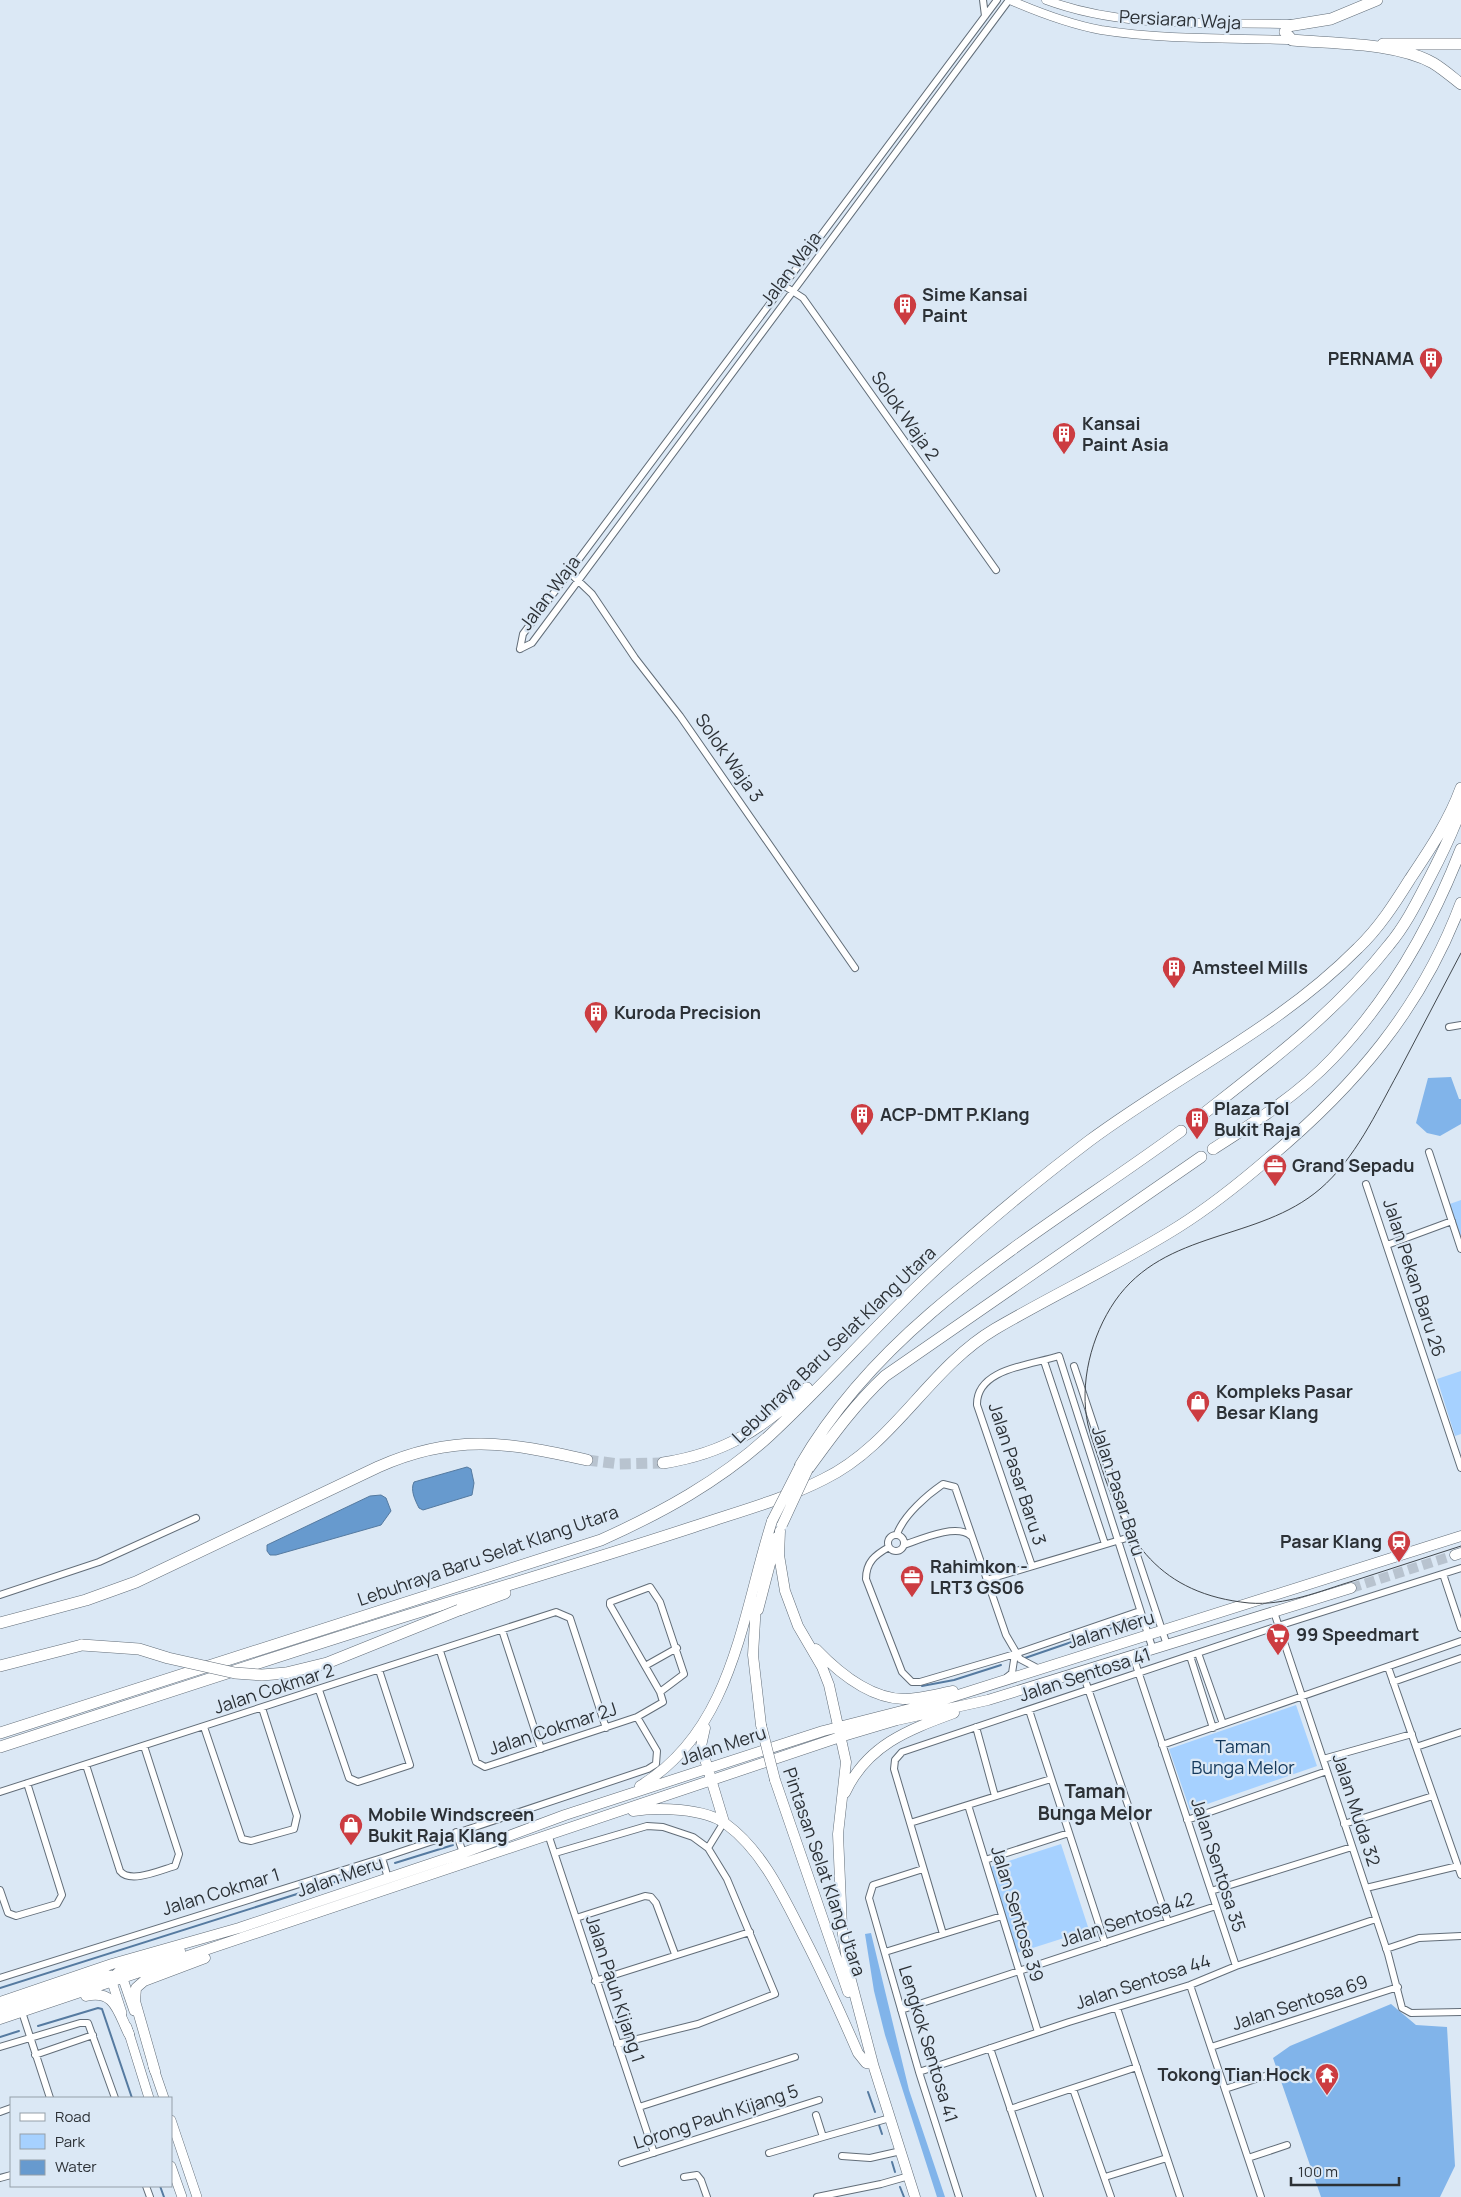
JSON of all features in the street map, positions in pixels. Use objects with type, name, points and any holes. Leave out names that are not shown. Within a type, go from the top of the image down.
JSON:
[{"type":"highway","points":[[1377,0],[1331,19],[1291,24],[1285,28],[1285,32],[1292,40],[1356,46],[1412,55],[1432,63],[1461,84]]},
{"type":"highway","points":[[1356,46],[1392,43],[1461,44]]},
{"type":"highway","name":"Lebuhraya Baru Selat Klang Utara","points":[[0,1733],[601,1540],[647,1519],[696,1491],[768,1437],[860,1344],[963,1245],[1090,1141],[1289,1008],[1330,976],[1362,945],[1389,912],[1446,825],[1461,788]]},
{"type":"highway","points":[[1193,1122],[1302,1036],[1351,990],[1391,944],[1450,839],[1461,808]]},
{"type":"highway","points":[[1213,1149],[1271,1111],[1332,1059],[1367,1018],[1412,952],[1436,908],[1461,849]]},
{"type":"highway","name":"Lebuhraya Baru Selat Klang Utara","points":[[0,1747],[424,1610],[516,1584],[790,1494],[829,1477],[856,1459],[883,1436],[938,1376],[992,1331],[1177,1228],[1216,1201],[1306,1126],[1370,1060],[1389,1036],[1437,960],[1461,902]]},
{"type":"highway","points":[[873,2064],[866,2062],[858,2053],[792,1913],[760,1858],[724,1822],[701,1746],[702,1737],[742,1637],[764,1548],[778,1525],[816,1440],[854,1389],[887,1353],[965,1286],[1181,1131]]},
{"type":"highway","points":[[804,1468],[865,1396],[885,1376],[1201,1157]]},
{"type":"highway","points":[[663,1463],[701,1456],[737,1441],[756,1430],[860,1344]]},
{"type":"highway","points":[[0,1623],[86,1600],[136,1582],[370,1471],[409,1455],[453,1444],[505,1444],[587,1460]]},
{"type":"highway","points":[[755,1623],[778,1525]]},
{"type":"highway","points":[[778,1525],[779,1555],[785,1592],[798,1626],[829,1685],[846,1762],[838,1834],[842,1928],[849,1973],[873,2064]]},
{"type":"highway","name":"Jalan Meru","points":[[0,2002],[112,1964],[239,1928],[708,1768],[839,1732],[1461,1536]]},
{"type":"highway","name":"Pintasan Selat Klang Utara","points":[[764,1548],[758,1585],[753,1655],[762,1725],[775,1780],[873,2064],[916,2197]]},
{"type":"highway","points":[[0,1666],[82,1645],[139,1649],[168,1658],[235,1673],[286,1674],[327,1663],[459,1610],[502,1595],[516,1584]]},
{"type":"highway","name":"Jalan Meru","points":[[0,2019],[711,1780],[839,1732],[988,1700],[1351,1588]]},
{"type":"highway","points":[[805,1638],[840,1672],[880,1694],[903,1699],[998,1682]]},
{"type":"highway","points":[[622,1796],[661,1772],[686,1749],[717,1698]]},
{"type":"highway","points":[[841,1802],[857,1771],[886,1743],[903,1732],[988,1700]]},
{"type":"highway","points":[[600,1817],[648,1808],[677,1810],[724,1822]]},
{"type":"highway","points":[[0,2010],[104,1975],[117,1979],[120,1971],[165,1957],[239,1928]]},
{"type":"highway","points":[[155,2071],[135,2001],[136,1988],[144,1981],[191,1964],[254,1935]]},
{"type":"highway","points":[[26,2011],[58,2005],[97,1994],[105,1996],[114,2004],[129,2034]]},
{"type":"main road","points":[[117,1979],[129,2034],[149,2097]]},
{"type":"main road","points":[[117,1979],[155,2071],[164,2097]]},
{"type":"main road","points":[[172,2123],[197,2197]]},
{"type":"main road","points":[[172,2169],[182,2197]]},
{"type":"street","points":[[983,0],[985,16]]},
{"type":"street","name":"Jalan Waja","points":[[997,0],[523,634],[520,649],[532,643],[1010,0]]},
{"type":"street","name":"Persiaran Waja","points":[[1010,0],[1049,16],[1116,32],[1292,40]]},
{"type":"street","name":"Persiaran Waja","points":[[1046,0],[1071,9],[1101,16],[1138,20],[1291,24]]},
{"type":"street","name":"Solok Waja 2","points":[[783,285],[803,298],[996,570]]},
{"type":"street","name":"Solok Waja 3","points":[[569,572],[592,594],[635,658],[686,724],[855,968]]},
{"type":"street","points":[[1449,1027],[1461,1025]]},
{"type":"street","points":[[1429,1152],[1461,1249]]},
{"type":"street","name":"Jalan Pekan Baru 26","points":[[1366,1184],[1458,1448],[1461,1468]]},
{"type":"street","points":[[1387,1245],[1452,1221]]},
{"type":"street","name":"Jalan Pasar Baru 3","points":[[1032,1566],[977,1405],[977,1397],[980,1388],[989,1379],[1011,1370],[1059,1356]]},
{"type":"street","name":"Jalan Pasar Baru","points":[[1059,1356],[1153,1650]]},
{"type":"street","points":[[1044,1361],[1105,1544]]},
{"type":"street","name":"Jalan Pasar Baru","points":[[1074,1366],[1135,1554],[1167,1645]]},
{"type":"street","points":[[889,1547],[888,1539],[897,1534],[900,1525],[934,1490],[943,1484],[950,1484],[955,1487],[966,1515],[986,1580],[1015,1654],[1024,1663],[1041,1669]]},
{"type":"street","points":[[955,1530],[960,1526],[966,1515]]},
{"type":"street","points":[[0,1594],[99,1562],[196,1518]]},
{"type":"street","points":[[889,1547],[896,1551],[904,1545],[955,1530],[966,1531],[972,1538]]},
{"type":"street","points":[[897,1534],[903,1538],[904,1545]]},
{"type":"street","points":[[986,1580],[1130,1537]]},
{"type":"street","points":[[889,1547],[870,1562],[866,1570],[866,1579],[902,1672],[907,1679],[920,1682],[1015,1654],[1140,1611]]},
{"type":"street","name":"Jalan Sentosa 41","points":[[942,1934],[894,1769],[898,1755],[1278,1626],[1461,1568]]},
{"type":"street","points":[[1443,1574],[1461,1628]]},
{"type":"street","points":[[652,1588],[660,1602],[684,1676],[660,1692],[645,1666],[610,1602],[652,1588]]},
{"type":"street","name":"Jalan Cokmar 2","points":[[0,1792],[556,1612],[570,1618],[606,1728]]},
{"type":"street","name":"Jalan Muda 32","points":[[1274,1612],[1386,1949],[1402,2008],[1411,2014],[1461,2012]]},
{"type":"street","points":[[502,1630],[541,1749]]},
{"type":"street","points":[[1162,1746],[1461,1641]]},
{"type":"street","points":[[645,1666],[676,1648]]},
{"type":"street","name":"Jalan Cokmar 2J","points":[[440,1651],[476,1762],[485,1767],[637,1717],[663,1702],[660,1692]]},
{"type":"street","points":[[1198,1653],[1223,1724]]},
{"type":"street","points":[[998,1682],[1012,1673],[1015,1654]]},
{"type":"street","name":"Jalan Sentosa 35","points":[[1133,1656],[1236,1966]]},
{"type":"street","points":[[1190,1656],[1213,1728]]},
{"type":"street","points":[[1393,1682],[1461,1658]]},
{"type":"street","points":[[1388,1667],[1461,1875]]},
{"type":"street","points":[[319,1690],[349,1778],[358,1782],[410,1765],[379,1670]]},
{"type":"street","points":[[1082,1671],[1168,1922]]},
{"type":"street","points":[[204,1727],[239,1835],[242,1839],[251,1841],[294,1829],[297,1816],[262,1708]]},
{"type":"street","points":[[1029,1710],[1105,1943]]},
{"type":"street","name":"Jalan Cokmar 1","points":[[0,1978],[382,1858],[654,1766],[658,1761],[657,1751],[637,1717]]},
{"type":"street","points":[[976,1727],[995,1796]]},
{"type":"street","points":[[1416,1747],[1461,1732]]},
{"type":"street","points":[[1323,1759],[1412,1734]]},
{"type":"street","points":[[86,1764],[120,1872],[131,1878],[175,1866],[179,1854],[144,1746]]},
{"type":"street","points":[[1187,1820],[1327,1771]]},
{"type":"street","points":[[910,1822],[1051,1779]]},
{"type":"street","points":[[0,1890],[8,1913],[16,1916],[57,1904],[62,1895],[27,1784]]},
{"type":"street","points":[[1344,1824],[1433,1796]]},
{"type":"street","name":"Jalan Sentosa 39","points":[[968,1805],[1038,2032]]},
{"type":"street","points":[[708,1848],[724,1822]]},
{"type":"street","points":[[555,1853],[647,1826],[663,1827],[694,1838],[708,1848],[727,1879],[775,1994],[698,2024],[617,2044]]},
{"type":"street","points":[[456,1832],[463,1853]]},
{"type":"street","points":[[985,1860],[1069,1833]]},
{"type":"street","name":"Jalan Pauh Kijang 1","points":[[548,1834],[654,2153]]},
{"type":"street","points":[[1210,1890],[1352,1847]]},
{"type":"street","points":[[382,1858],[388,1878]]},
{"type":"street","points":[[1366,1888],[1458,1866]]},
{"type":"street","name":"Lengkok Sentosa 41","points":[[923,1869],[873,1886],[870,1898],[920,2072],[959,2197]]},
{"type":"street","points":[[576,1918],[646,1896],[651,1897],[656,1903],[676,1954]]},
{"type":"street","name":"Jalan Sentosa 42","points":[[902,2010],[1216,1906]]},
{"type":"street","points":[[885,1952],[1002,1916]]},
{"type":"street","name":"Jalan Sentosa 44","points":[[920,2072],[1038,2032],[1190,1986],[1236,1966],[1376,1919]]},
{"type":"street","points":[[596,1981],[750,1932]]},
{"type":"street","points":[[1386,1949],[1419,1938],[1461,1936]]},
{"type":"street","points":[[1190,1986],[1261,2197]]},
{"type":"street","name":"Jalan Sentosa 69","points":[[1211,2047],[1398,1988]]},
{"type":"street","points":[[1117,2008],[1180,2197]]},
{"type":"street","points":[[26,2011],[29,2036],[47,2097]]},
{"type":"street","points":[[0,2047],[29,2036],[80,2023],[88,2023],[115,2097]]},
{"type":"street","points":[[36,2055],[93,2035]]},
{"type":"street","points":[[990,2048],[1040,2197]]},
{"type":"street","points":[[639,2107],[794,2057]]},
{"type":"street","points":[[1010,2109],[1137,2067]]},
{"type":"street","points":[[1225,2089],[1268,2076]]},
{"type":"street","points":[[1073,2088],[1111,2197]]},
{"type":"street","name":"Lorong Pauh Kijang 5","points":[[622,2163],[819,2100]]},
{"type":"street","points":[[816,2115],[823,2137]]},
{"type":"street","points":[[769,2153],[890,2118]]},
{"type":"street","points":[[1248,2158],[1287,2145]]},
{"type":"street","points":[[842,2156],[870,2158],[901,2151]]},
{"type":"street","points":[[1105,2177],[1167,2158]]},
{"type":"street","points":[[684,2178],[697,2175],[707,2197]]},
{"type":"street","points":[[817,2197],[881,2184],[909,2176]]},
{"type":"green space","points":[[1461,1200],[1461,1247],[1447,1205]]},
{"type":"green space","points":[[1461,1371],[1461,1434],[1455,1436],[1437,1379]]},
{"type":"green space","name":"Taman Bunga Melor","points":[[1296,1705],[1317,1766],[1190,1810],[1169,1749]]},
{"type":"green space","points":[[1061,1844],[1089,1930],[1017,1953],[990,1867]]},
{"type":"shaded area","points":[[1451,1077],[1459,1099],[1461,1099],[1461,1124],[1440,1136],[1427,1133],[1416,1123],[1428,1078]]},
{"type":"shaded area","points":[[871,1933],[909,2090],[945,2197],[937,2197],[885,2035],[874,1991],[865,1934]]},
{"type":"shaded area","points":[[1391,2004],[1416,2025],[1447,2027],[1455,2166],[1440,2197],[1321,2197],[1273,2058],[1290,2046]]},
{"type":"water","points":[[467,1467],[471,1469],[474,1483],[472,1495],[423,1510],[419,1508],[413,1492],[414,1482]]},
{"type":"water","points":[[381,1495],[386,1498],[391,1511],[381,1525],[276,1555],[270,1555],[267,1551],[267,1545],[370,1496]]},
{"type":"waterway","points":[[1025,1658],[1130,1622]]},
{"type":"waterway","points":[[922,1686],[954,1680],[1001,1665]]},
{"type":"waterway","points":[[395,1863],[453,1845]]},
{"type":"waterway","points":[[0,1988],[379,1868]]},
{"type":"waterway","points":[[38,2026],[98,2008],[102,2009],[132,2097]]},
{"type":"waterway","points":[[0,2037],[19,2031]]},
{"type":"waterway","points":[[868,2092],[875,2112]]},
{"type":"waterway","points":[[879,2125],[882,2134]]},
{"type":"waterway","points":[[892,2162],[895,2172]]},
{"type":"waterway","points":[[160,2187],[164,2197]]},
{"type":"waterway","points":[[900,2187],[904,2197]]},
{"type":"tunnel","points":[[587,1460],[619,1464],[663,1463]]},
{"type":"tunnel","points":[[1351,1588],[1455,1555]]},
{"type":"tram line","points":[[1461,953],[1373,1119],[1344,1164],[1320,1189],[1295,1206],[1269,1219],[1185,1248],[1159,1261],[1136,1278],[1115,1301],[1099,1329],[1089,1361],[1085,1393],[1088,1425],[1110,1491],[1121,1517],[1135,1540],[1150,1559],[1169,1576],[1192,1588],[1218,1598],[1249,1603],[1289,1600],[1461,1546]]},
{"type":"place","name":"Sime Kansai Paint","points":[[905,326]]},
{"type":"place","name":"PERNAMA","points":[[1431,380]]},
{"type":"place","name":"Kansai Paint Asia","points":[[1064,455]]},
{"type":"place","name":"Amsteel Mills","points":[[1174,989]]},
{"type":"place","name":"Kuroda Precision","points":[[596,1034]]},
{"type":"place","name":"ACP-DMT P.Klang","points":[[862,1136]]},
{"type":"place","name":"Plaza Tol Bukit Raja","points":[[1197,1140]]},
{"type":"place","name":"Grand Sepadu","points":[[1275,1187]]},
{"type":"place","name":"Kompleks Pasar Besar Klang","points":[[1198,1423]]},
{"type":"place","name":"Pasar Klang","points":[[1399,1563]]},
{"type":"place","name":"Rahimkon - LRT3 GS06","points":[[912,1598]]},
{"type":"place","name":"99 Speedmart","points":[[1278,1656]]},
{"type":"place","name":"Mobile Windscreen Bukit Raja Klang","points":[[351,1846]]},
{"type":"place","name":"Tokong Tian Hock","points":[[1327,2096]]},
{"type":"district","name":"Taman Bunga Melor","points":[[1095,1802]]}]
